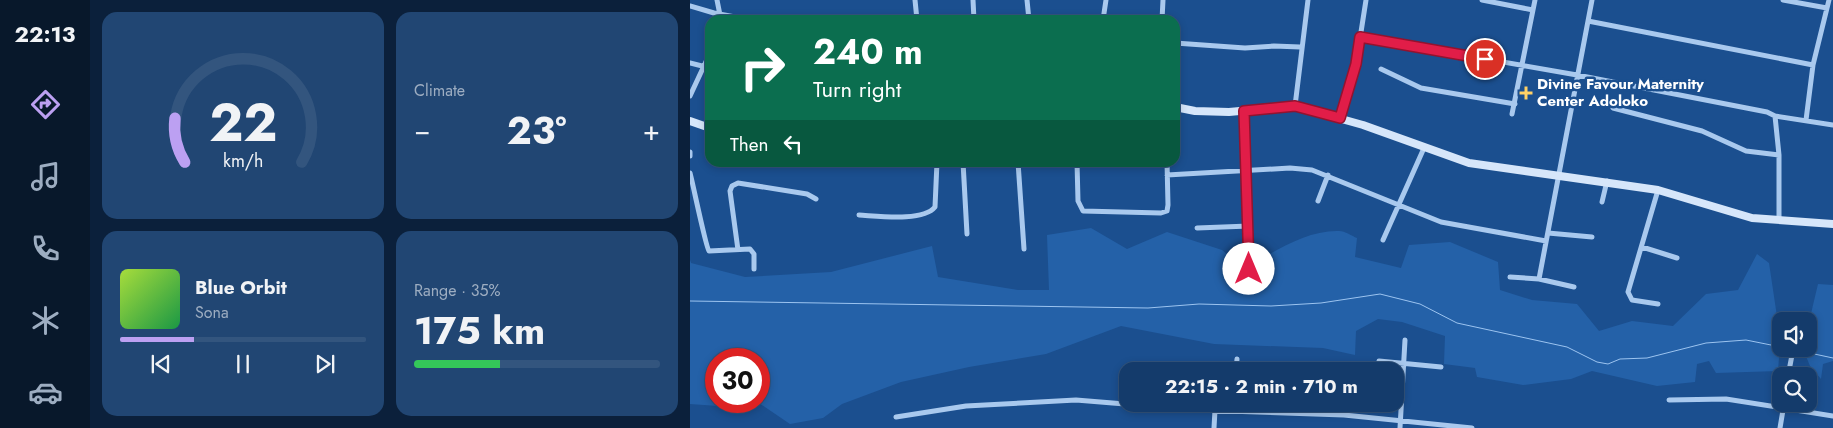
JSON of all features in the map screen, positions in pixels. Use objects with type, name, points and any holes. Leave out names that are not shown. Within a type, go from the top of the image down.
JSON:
[{"type":"street","points":[[717,0],[721,15]]},
{"type":"street","points":[[915,0],[916,15]]},
{"type":"street","points":[[973,0],[974,15]]},
{"type":"street","points":[[1027,0],[1028,15]]},
{"type":"street","points":[[1104,15],[1106,0]]},
{"type":"street","points":[[1162,15],[1163,0]]},
{"type":"street","points":[[1295,106],[1300,47],[1308,0]]},
{"type":"street","points":[[1340,118],[1356,64],[1366,0]]},
{"type":"street","points":[[1482,0],[1533,10]]},
{"type":"street","points":[[1512,114],[1535,0]]},
{"type":"street","points":[[1539,279],[1592,0]]},
{"type":"street","points":[[1784,0],[1827,8]]},
{"type":"street","points":[[1806,120],[1813,65],[1829,0]]},
{"type":"street","points":[[690,6],[716,15]]},
{"type":"street","points":[[1588,21],[1813,65]]},
{"type":"street","points":[[1360,37],[1577,75],[1767,112],[1775,116],[1833,125]]},
{"type":"street","points":[[1180,42],[1245,48],[1300,47]]},
{"type":"street","points":[[690,63],[703,67]]},
{"type":"street","points":[[690,96],[705,63]]},
{"type":"street","points":[[1381,69],[1431,90],[1515,104]]},
{"type":"street","points":[[1180,108],[1195,111],[1244,111],[1295,106],[1340,118],[1469,163],[1508,170],[1559,174],[1658,190],[1752,218],[1833,224]]},
{"type":"street","points":[[1613,108],[1702,131],[1746,151],[1779,155]]},
{"type":"street","points":[[1244,111],[1249,269]]},
{"type":"street","points":[[1775,116],[1779,155],[1779,219]]},
{"type":"street","points":[[690,121],[705,126]]},
{"type":"street","points":[[1383,240],[1424,148]]},
{"type":"street","points":[[859,215],[916,216],[932,211],[935,207],[937,167]]},
{"type":"street","points":[[963,167],[967,234]]},
{"type":"street","points":[[1018,167],[1024,248]]},
{"type":"street","points":[[1077,167],[1078,201],[1083,211],[1161,213],[1167,211],[1166,167]]},
{"type":"street","points":[[1167,175],[1290,168],[1312,170],[1457,227],[1477,228],[1546,241]]},
{"type":"street","points":[[690,173],[703,224],[706,248],[709,251],[753,251],[754,269]]},
{"type":"street","points":[[1318,201],[1328,175]]},
{"type":"street","points":[[1602,202],[1607,181]]},
{"type":"street","points":[[738,250],[730,191],[732,186],[738,183],[807,194],[816,199]]},
{"type":"street","points":[[1658,190],[1628,296],[1636,302],[1658,304]]},
{"type":"street","points":[[1197,228],[1249,226]]},
{"type":"street","points":[[1548,233],[1592,237]]},
{"type":"street","points":[[1642,247],[1677,258]]},
{"type":"street","points":[[1510,278],[1539,279],[1574,287]]},
{"type":"street","points":[[1400,428],[1405,340]]},
{"type":"street","points":[[1379,361],[1441,366]]},
{"type":"street","points":[[1669,400],[1726,399],[1772,405]]},
{"type":"street","points":[[896,417],[966,406],[1055,400],[1119,404]]},
{"type":"street","points":[[1214,428],[1215,412]]},
{"type":"street","points":[[1258,412],[1337,415],[1472,428]]},
{"type":"street","points":[[1780,428],[1782,412]]},
{"type":"street","points":[[1813,412],[1833,416]]},
{"type":"shaded area","points":[[1091,228],[1127,249],[1167,232],[1222,250],[1244,268],[1290,243],[1314,234],[1326,232],[1341,231],[1357,238],[1355,257],[1401,268],[1409,245],[1450,242],[1498,262],[1500,290],[1532,300],[1577,304],[1599,331],[1632,321],[1673,326],[1706,294],[1738,290],[1757,254],[1769,263],[1776,312],[1772,312],[1772,357],[1779,357],[1778,367],[1772,367],[1772,371],[1716,373],[1709,361],[1697,364],[1695,382],[1657,386],[1592,371],[1571,379],[1523,385],[1477,377],[1475,368],[1444,364],[1445,336],[1402,322],[1378,319],[1356,331],[1355,355],[1323,348],[1214,344],[1121,326],[1046,354],[969,367],[901,382],[842,404],[823,418],[790,424],[770,410],[770,348],[705,348],[705,405],[690,404],[690,260],[691,263],[745,277],[831,272],[932,246],[938,277],[1018,290],[1049,290],[1047,235]]},
{"type":"shaded area","points":[[1818,284],[1833,285],[1833,361],[1823,364],[1821,379],[1817,374],[1817,367],[1811,367],[1806,357],[1817,357],[1817,312],[1811,312]]},
{"type":"waterway","points":[[690,301],[1148,308],[1199,304],[1271,306],[1321,303],[1380,294],[1420,304],[1457,323],[1567,347],[1597,362],[1608,364],[1620,359],[1647,358],[1706,343],[1746,340],[1772,345]]},
{"type":"waterway","points":[[1817,355],[1833,358]]},
{"type":"place","name":"Divine Favour Maternity Center Adoloko","points":[[1526,93]]},
{"type":"route","points":[[1249,269],[1248,189],[1244,111],[1295,106],[1340,118],[1356,64],[1360,37],[1485,59]]}]
